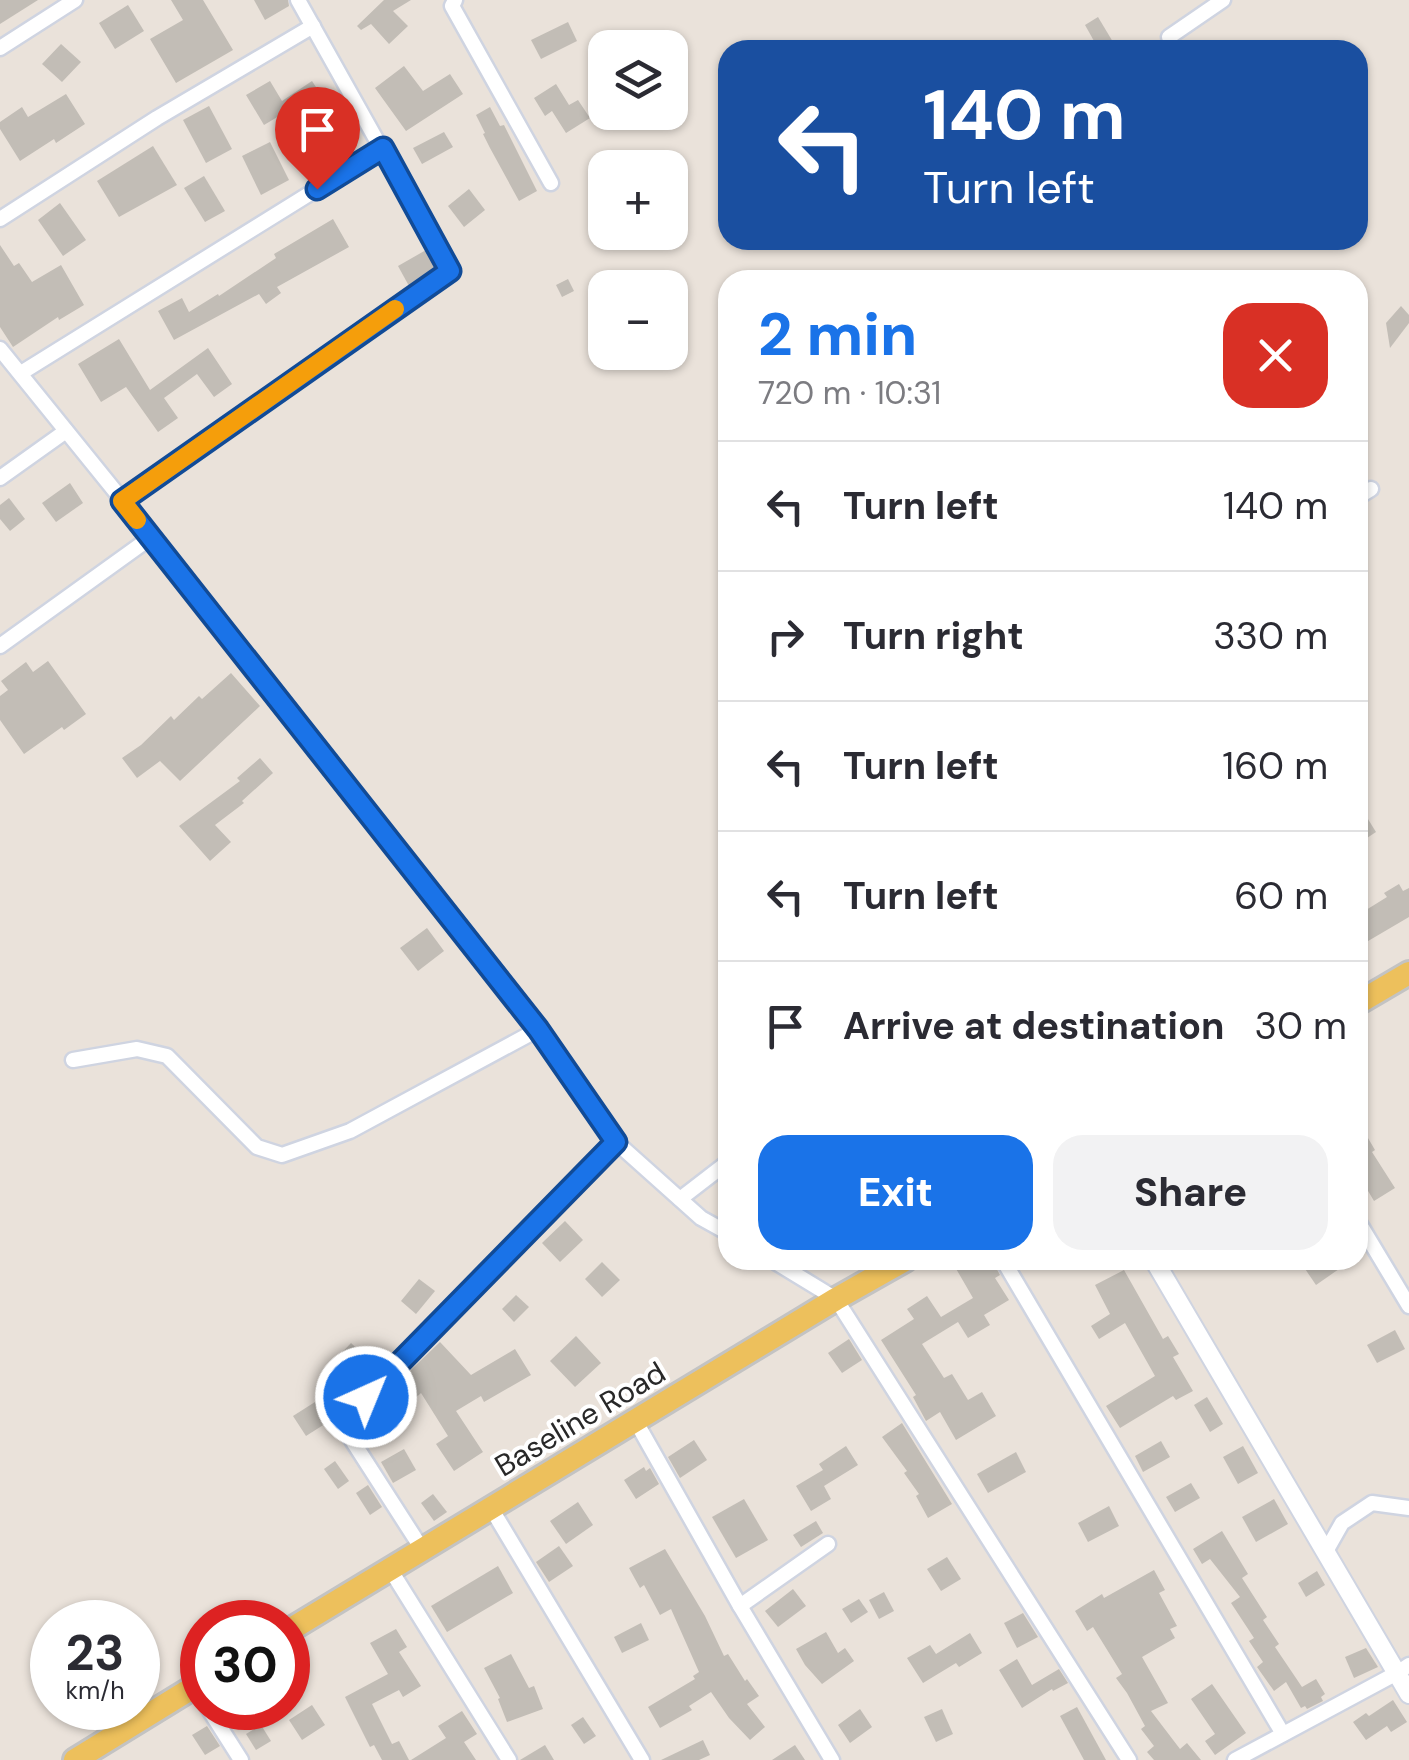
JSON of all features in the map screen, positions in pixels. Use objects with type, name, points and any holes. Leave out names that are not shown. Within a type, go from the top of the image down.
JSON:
[{"type":"main road","points":[[1368,998],[1409,973]]},
{"type":"main road","name":"Baseline Road","points":[[310,1617],[886,1270]]},
{"type":"main road","points":[[75,1760],[180,1701]]},
{"type":"street","points":[[0,48],[76,0]]},
{"type":"street","points":[[122,501],[450,271],[298,0]]},
{"type":"street","points":[[455,0],[452,6],[552,184]]},
{"type":"street","points":[[1169,38],[1223,0]]},
{"type":"street","points":[[0,219],[157,118],[313,26]]},
{"type":"street","points":[[21,373],[383,148]]},
{"type":"street","points":[[0,350],[538,1029],[616,1142],[702,1218],[718,1227]]},
{"type":"street","points":[[0,478],[66,430]]},
{"type":"street","points":[[0,646],[150,538]]},
{"type":"street","points":[[73,1060],[137,1049],[167,1056],[258,1147],[282,1154],[350,1131],[538,1029]]},
{"type":"street","points":[[422,1549],[341,1423],[616,1142]]},
{"type":"street","points":[[680,1199],[718,1170]]},
{"type":"street","points":[[1368,1238],[1409,1306]]},
{"type":"street","points":[[789,1270],[836,1298],[1129,1760]]},
{"type":"street","points":[[1009,1270],[1283,1734]]},
{"type":"street","points":[[1160,1270],[1325,1553],[1403,1669],[1409,1694]]},
{"type":"street","points":[[635,1420],[832,1760]]},
{"type":"street","points":[[1325,1553],[1342,1523],[1372,1503],[1409,1508]]},
{"type":"street","points":[[491,1508],[642,1760]]},
{"type":"street","points":[[740,1606],[828,1544]]},
{"type":"street","points":[[390,1568],[508,1760]]},
{"type":"street","points":[[1235,1760],[1403,1669]]},
{"type":"street","points":[[222,1730],[241,1760]]},
{"type":"building","points":[[0,0],[38,0],[0,24]]},
{"type":"building","points":[[171,0],[203,0],[233,50],[176,83],[150,39],[183,20]]},
{"type":"building","points":[[254,0],[288,0],[289,6],[265,20]]},
{"type":"building","points":[[384,0],[411,0],[393,11],[408,26],[389,44],[371,24],[361,30],[357,26]]},
{"type":"building","points":[[128,5],[144,31],[115,49],[99,23]]},
{"type":"building","points":[[1098,17],[1112,40],[1093,40],[1085,25]]},
{"type":"building","points":[[568,22],[577,41],[541,59],[531,40]]},
{"type":"building","points":[[61,44],[81,62],[62,82],[42,64]]},
{"type":"building","points":[[404,66],[423,91],[450,74],[463,94],[406,131],[375,88]]},
{"type":"building","points":[[270,81],[282,101],[312,81],[329,107],[309,120],[299,104],[264,125],[246,95]]},
{"type":"building","points":[[556,84],[569,105],[578,100],[588,119],[566,133],[552,111],[545,116],[534,98]]},
{"type":"building","points":[[66,94],[85,124],[20,161],[0,129],[0,122],[22,107],[28,117]]},
{"type":"building","points":[[209,106],[232,149],[206,163],[183,120]]},
{"type":"building","points":[[490,107],[500,126],[504,125],[537,191],[519,201],[476,115]]},
{"type":"building","points":[[444,132],[453,147],[422,164],[413,148]]},
{"type":"building","points":[[270,142],[289,180],[261,195],[242,156]]},
{"type":"building","points":[[153,146],[177,185],[119,217],[97,181]]},
{"type":"building","points":[[204,176],[225,211],[205,222],[184,188]]},
{"type":"building","points":[[469,189],[485,210],[464,227],[448,206]]},
{"type":"building","points":[[60,203],[86,240],[63,256],[38,220]]},
{"type":"building","points":[[333,219],[349,247],[277,287],[281,293],[266,304],[259,294],[174,340],[158,311],[182,298],[189,312]]},
{"type":"building","points":[[0,245],[14,266],[19,263],[32,282],[61,265],[84,305],[13,347],[0,327]]},
{"type":"building","points":[[426,250],[436,268],[409,286],[398,266]]},
{"type":"building","points":[[568,279],[574,291],[562,297],[556,285]]},
{"type":"building","points":[[1401,306],[1409,315],[1409,323],[1390,348],[1386,323]]},
{"type":"building","points":[[119,339],[150,390],[208,348],[232,384],[214,397],[197,374],[164,398],[178,418],[158,432],[126,387],[101,402],[78,364]]},
{"type":"building","points":[[70,483],[83,503],[56,522],[42,503]]},
{"type":"building","points":[[9,498],[25,519],[10,531],[0,519],[0,505]]},
{"type":"building","points":[[48,661],[86,714],[24,754],[0,720],[0,696],[8,690],[1,681],[26,662],[33,672]]},
{"type":"building","points":[[231,673],[260,706],[180,781],[160,761],[137,778],[122,758]]},
{"type":"building","points":[[260,758],[273,773],[215,825],[231,842],[210,861],[179,826],[240,781],[237,778]]},
{"type":"building","points":[[1368,819],[1376,832],[1368,837]]},
{"type":"building","points":[[1399,884],[1403,891],[1409,888],[1409,917],[1368,941],[1368,909],[1387,897],[1384,893]]},
{"type":"building","points":[[427,928],[444,951],[418,971],[400,948]]},
{"type":"building","points":[[1368,1138],[1375,1150],[1372,1152],[1395,1188],[1374,1201],[1368,1191]]},
{"type":"building","points":[[565,1221],[583,1240],[560,1262],[542,1243]]},
{"type":"building","points":[[602,1262],[620,1280],[602,1297],[585,1279]]},
{"type":"building","points":[[957,1270],[997,1270],[1000,1275],[995,1278],[1009,1300],[984,1315],[990,1325],[968,1338],[958,1322],[922,1344],[944,1378],[952,1374],[968,1400],[982,1392],[996,1416],[956,1440],[940,1412],[926,1421],[913,1397],[916,1395],[881,1340],[914,1319],[907,1309],[927,1296],[941,1317],[973,1298]]},
{"type":"building","points":[[1124,1270],[1163,1339],[1168,1336],[1179,1354],[1173,1357],[1193,1391],[1176,1400],[1173,1396],[1120,1428],[1106,1406],[1155,1376],[1125,1323],[1099,1339],[1091,1326],[1110,1314],[1095,1285]]},
{"type":"building","points":[[1306,1270],[1338,1270],[1316,1285]]},
{"type":"building","points":[[419,1279],[435,1291],[416,1314],[401,1301]]},
{"type":"building","points":[[516,1295],[529,1307],[514,1322],[502,1309]]},
{"type":"building","points":[[1395,1330],[1405,1349],[1377,1363],[1367,1345]]},
{"type":"building","points":[[576,1336],[601,1363],[575,1387],[550,1361]]},
{"type":"building","points":[[849,1339],[862,1360],[842,1373],[828,1353]]},
{"type":"building","points":[[440,1342],[471,1375],[515,1349],[531,1375],[484,1402],[481,1396],[456,1411],[483,1452],[454,1471],[436,1444],[448,1436],[421,1393],[409,1404],[393,1387]]},
{"type":"building","points":[[351,1343],[368,1359],[351,1378],[334,1361]]},
{"type":"building","points":[[1207,1397],[1223,1424],[1210,1432],[1194,1405]]},
{"type":"building","points":[[315,1402],[328,1422],[306,1436],[293,1416]]},
{"type":"building","points":[[902,1423],[952,1504],[928,1518],[916,1496],[919,1494],[904,1473],[907,1471],[882,1437]]},
{"type":"building","points":[[694,1440],[707,1460],[680,1478],[668,1457]]},
{"type":"building","points":[[1161,1441],[1170,1457],[1143,1472],[1135,1456]]},
{"type":"building","points":[[846,1446],[858,1465],[824,1486],[831,1499],[811,1511],[796,1486],[823,1470],[819,1464]]},
{"type":"building","points":[[1243,1446],[1258,1473],[1238,1484],[1223,1457]]},
{"type":"building","points":[[404,1449],[416,1470],[393,1483],[381,1462]]},
{"type":"building","points":[[1016,1452],[1026,1472],[988,1493],[977,1474]]},
{"type":"building","points":[[335,1461],[349,1481],[338,1489],[324,1469]]},
{"type":"building","points":[[644,1467],[646,1471],[650,1468],[659,1484],[636,1499],[624,1480]]},
{"type":"building","points":[[1191,1483],[1200,1498],[1175,1512],[1166,1497]]},
{"type":"building","points":[[368,1485],[382,1507],[370,1515],[356,1493]]},
{"type":"building","points":[[433,1494],[447,1512],[434,1521],[421,1503]]},
{"type":"building","points":[[744,1499],[768,1540],[736,1558],[712,1517]]},
{"type":"building","points":[[1274,1499],[1288,1524],[1256,1542],[1242,1517]]},
{"type":"building","points":[[578,1502],[593,1525],[566,1544],[550,1521]]},
{"type":"building","points":[[1109,1506],[1119,1526],[1088,1542],[1078,1523]]},
{"type":"building","points":[[816,1521],[823,1533],[801,1547],[793,1535]]},
{"type":"building","points":[[1222,1531],[1248,1574],[1242,1578],[1267,1617],[1263,1620],[1279,1644],[1275,1647],[1302,1687],[1316,1679],[1325,1694],[1321,1697],[1323,1701],[1301,1708],[1286,1682],[1274,1691],[1257,1667],[1263,1662],[1249,1641],[1254,1638],[1231,1603],[1240,1597],[1210,1559],[1202,1564],[1193,1549]]},
{"type":"building","points":[[559,1546],[573,1566],[549,1582],[536,1562]]},
{"type":"building","points":[[665,1549],[724,1656],[728,1654],[759,1696],[747,1704],[765,1727],[750,1740],[711,1692],[689,1706],[692,1710],[660,1728],[648,1707],[695,1679],[693,1676],[699,1672],[671,1609],[660,1615],[644,1585],[640,1588],[629,1568]]},
{"type":"building","points":[[947,1557],[961,1579],[941,1591],[927,1569]]},
{"type":"building","points":[[498,1566],[513,1593],[447,1632],[431,1606]]},
{"type":"building","points":[[1154,1570],[1165,1590],[1159,1593],[1177,1626],[1170,1629],[1175,1638],[1142,1657],[1168,1703],[1151,1711],[1180,1749],[1187,1743],[1201,1760],[1154,1760],[1147,1752],[1154,1746],[1141,1729],[1145,1726],[1116,1678],[1122,1674],[1093,1627],[1087,1631],[1075,1611]]},
{"type":"building","points":[[1317,1571],[1325,1585],[1306,1597],[1298,1583]]},
{"type":"building","points":[[793,1589],[806,1606],[778,1627],[765,1611]]},
{"type":"building","points":[[884,1592],[894,1611],[879,1619],[869,1600]]},
{"type":"building","points":[[859,1599],[868,1612],[851,1623],[842,1609]]},
{"type":"building","points":[[1023,1613],[1038,1637],[1017,1648],[1004,1623]]},
{"type":"building","points":[[641,1623],[649,1640],[622,1653],[614,1637]]},
{"type":"building","points":[[396,1629],[407,1647],[399,1652],[421,1686],[403,1697],[399,1690],[372,1704],[392,1744],[399,1741],[409,1760],[382,1760],[374,1745],[370,1747],[345,1697],[388,1674],[370,1643]]},
{"type":"building","points":[[826,1632],[838,1653],[845,1648],[854,1661],[822,1684],[796,1649]]},
{"type":"building","points":[[970,1633],[982,1653],[923,1683],[907,1658],[930,1645],[936,1654]]},
{"type":"building","points":[[1366,1648],[1378,1667],[1354,1678],[1345,1657]]},
{"type":"building","points":[[511,1654],[529,1688],[534,1686],[543,1709],[507,1722],[484,1668]]},
{"type":"building","points":[[1017,1659],[1032,1685],[1059,1669],[1068,1683],[1022,1708],[999,1670]]},
{"type":"building","points":[[1212,1684],[1246,1733],[1215,1755],[1205,1741],[1215,1734],[1191,1699]]},
{"type":"building","points":[[1393,1700],[1407,1722],[1391,1732],[1387,1726],[1366,1740],[1353,1722]]},
{"type":"building","points":[[310,1706],[325,1725],[302,1740],[296,1730],[310,1730]]},
{"type":"building","points":[[1077,1707],[1106,1760],[1084,1760],[1060,1716]]},
{"type":"building","points":[[860,1709],[872,1727],[850,1743],[838,1725]]},
{"type":"building","points":[[942,1709],[953,1734],[936,1742],[924,1717]]},
{"type":"building","points":[[462,1711],[477,1734],[464,1742],[476,1760],[411,1760],[446,1738],[438,1726]]},
{"type":"building","points":[[583,1717],[596,1736],[584,1744],[571,1725]]},
{"type":"building","points":[[210,1730],[220,1746],[205,1755],[192,1735]]},
{"type":"building","points":[[264,1730],[271,1741],[256,1750],[246,1734]]},
{"type":"building","points":[[703,1740],[710,1755],[699,1760],[661,1760]]},
{"type":"building","points":[[545,1745],[554,1760],[520,1760]]},
{"type":"building","points":[[795,1745],[805,1760],[772,1760]]},
{"type":"slow traffic","points":[[137,520],[122,501],[395,309]]},
{"type":"route","points":[[317,189],[383,148],[450,271],[122,501],[538,1029],[616,1142],[366,1397]]}]
